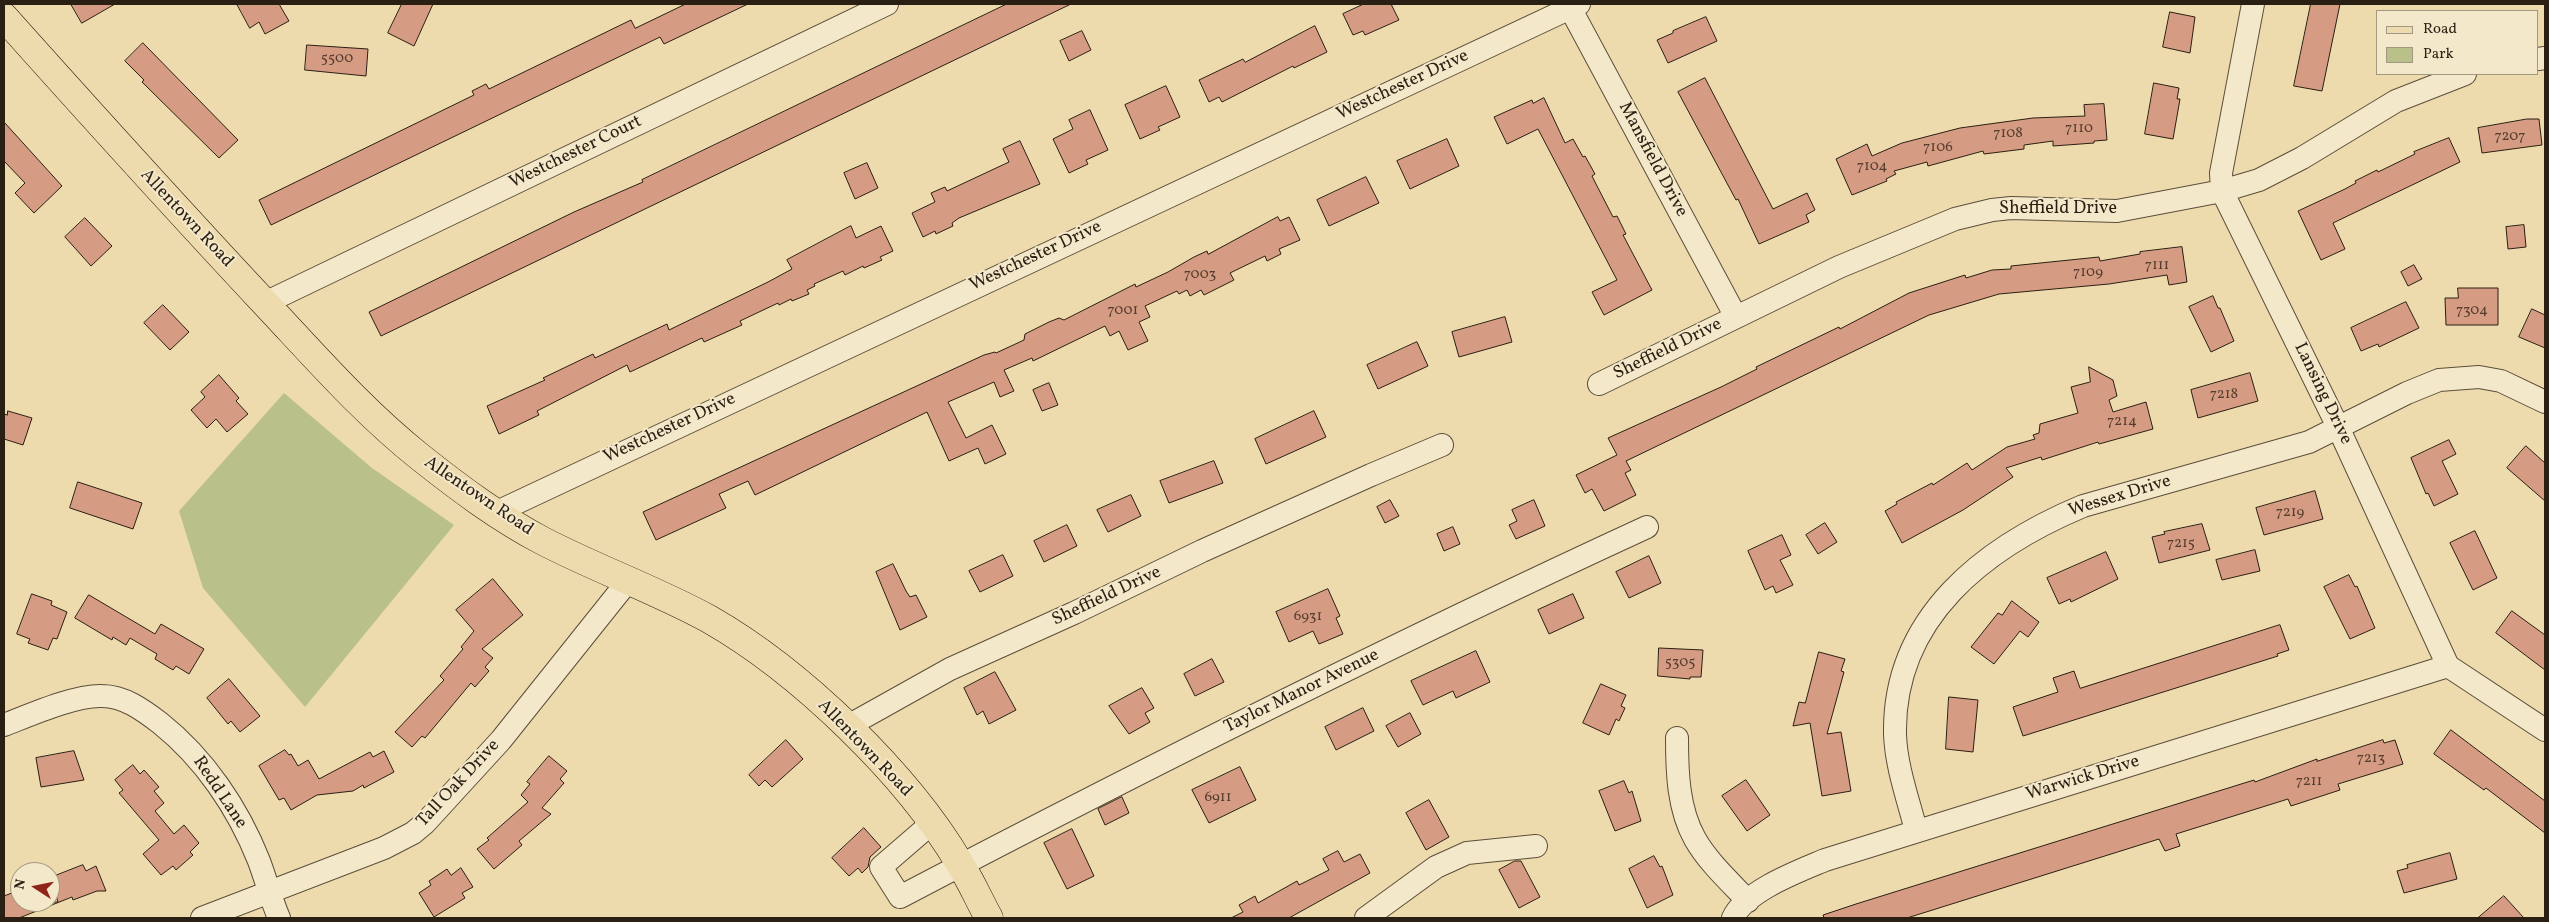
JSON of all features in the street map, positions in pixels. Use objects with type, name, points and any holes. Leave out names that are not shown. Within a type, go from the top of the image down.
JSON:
[{"type":"main road","name":"Allentown Road","points":[[4,17],[156,188],[335,379],[394,436],[440,473],[495,513],[542,540],[713,622],[768,659],[848,726],[932,823],[961,865],[989,918]]},
{"type":"street","name":"Westchester Court","points":[[265,303],[887,4]]},
{"type":"street","name":"Lansing Drive","points":[[2253,4],[2221,173],[2222,190],[2338,426],[2448,666]]},
{"type":"street","name":"Mansfield Drive","points":[[1572,5],[1736,316]]},
{"type":"street","name":"Westchester Drive","points":[[495,513],[1572,5]]},
{"type":"street","name":"Sheffield Drive","points":[[1599,384],[1839,267],[1955,219],[1992,210],[2011,208],[2117,211],[2222,190],[2259,180],[2302,158],[2396,101],[2462,75]]},
{"type":"street","name":"Wessex Drive","points":[[1916,830],[1898,761],[1895,736],[1895,708],[1899,688],[1915,642],[1929,618],[1962,578],[2016,540],[2050,520],[2083,506],[2309,442],[2338,426],[2439,380],[2479,377],[2500,381],[2545,402]]},
{"type":"street","name":"Sheffield Drive","points":[[848,726],[950,669],[1371,475],[1442,446]]},
{"type":"street","name":"Taylor Manor Avenue","points":[[932,823],[881,867],[900,897],[1207,738],[1427,630],[1647,527]]},
{"type":"street","name":"Tall Oak Drive","points":[[202,918],[392,844],[425,823],[501,740],[628,581]]},
{"type":"street","points":[[2448,666],[2545,730]]},
{"type":"street","name":"Warwick Drive","points":[[1733,918],[1748,901],[1766,889],[1810,866],[1916,830],[2448,666]]},
{"type":"street","name":"Redd Lane","points":[[4,725],[93,696],[117,698],[138,708],[171,732],[206,768],[248,836],[279,918]]},
{"type":"street","points":[[1677,738],[1680,788],[1689,826],[1705,853],[1748,901]]},
{"type":"street","points":[[1366,918],[1436,867],[1466,853],[1536,846]]},
{"type":"green space","points":[[284,393],[372,468],[454,525],[305,707],[203,588],[179,511]]},
{"type":"building","points":[[71,4],[115,4],[82,23]]},
{"type":"building","points":[[237,4],[279,4],[289,21],[265,34],[259,22],[250,28]]},
{"type":"building","points":[[402,4],[433,4],[414,46],[388,33]]},
{"type":"building","points":[[686,4],[748,4],[664,44],[660,37],[271,225],[259,200],[474,95],[472,91],[486,84],[489,89],[631,20],[635,28]]},
{"type":"building","points":[[1007,4],[1071,4],[381,336],[369,312],[574,212],[643,182],[642,180]]},
{"type":"building","points":[[1364,4],[1391,4],[1399,20],[1365,35],[1363,31],[1353,35],[1343,14]]},
{"type":"building","points":[[2311,4],[2340,4],[2322,91],[2294,86]]},
{"type":"building","points":[[2170,12],[2195,17],[2190,53],[2163,47]]},
{"type":"building","points":[[1706,17],[1717,41],[1668,63],[1657,40]]},
{"type":"building","points":[[1315,26],[1327,52],[1294,68],[1293,66],[1222,102],[1219,97],[1209,102],[1199,80],[1243,59],[1245,62]]},
{"type":"building","points":[[1082,31],[1091,50],[1069,61],[1060,41]]},
{"type":"building","points":[[143,43],[238,140],[219,158],[142,82],[144,80],[125,61]]},
{"type":"building","points":[[307,45],[368,49],[366,76],[305,70]]},
{"type":"building","points":[[1705,78],[1773,209],[1807,193],[1815,210],[1806,215],[1809,222],[1759,244],[1738,199],[1736,200],[1678,92]]},
{"type":"building","points":[[2154,83],[2179,88],[2177,99],[2180,99],[2173,139],[2145,134]]},
{"type":"building","points":[[1166,86],[1180,117],[1158,127],[1160,130],[1140,139],[1125,105]]},
{"type":"building","points":[[1544,98],[1565,143],[1573,139],[1583,157],[1585,156],[1595,174],[1592,176],[1613,217],[1617,216],[1626,234],[1623,235],[1652,290],[1604,315],[1592,292],[1617,280],[1538,129],[1507,144],[1494,117],[1532,100],[1533,103]]},
{"type":"building","points":[[2104,104],[2107,140],[2094,141],[2094,143],[2053,146],[2053,141],[2024,145],[2024,149],[1984,154],[1983,151],[1928,166],[1927,162],[1894,171],[1896,174],[1886,179],[1887,181],[1852,195],[1836,159],[1867,144],[1872,156],[1902,143],[1960,128],[2033,118],[2085,116],[2084,105]]},
{"type":"building","points":[[1090,110],[1108,150],[1086,160],[1088,164],[1069,173],[1053,139],[1073,129],[1069,120]]},
{"type":"building","points":[[2527,119],[2539,119],[2542,145],[2482,153],[2478,128]]},
{"type":"building","points":[[4,122],[62,186],[34,213],[15,193],[25,183],[4,161]]},
{"type":"building","points":[[2449,138],[2460,162],[2333,223],[2345,249],[2321,260],[2298,211],[2345,189],[2356,183],[2355,181],[2377,170],[2378,172],[2415,154],[2414,152]]},
{"type":"building","points":[[1447,139],[1459,166],[1410,189],[1397,161]]},
{"type":"building","points":[[1020,141],[1040,184],[959,218],[952,223],[953,226],[936,234],[935,231],[923,237],[912,213],[935,202],[931,193],[945,187],[947,191],[1009,162],[1003,149]]},
{"type":"building","points":[[867,163],[878,188],[855,199],[844,173]]},
{"type":"building","points":[[1366,177],[1379,203],[1329,226],[1317,200]]},
{"type":"building","points":[[1278,217],[1280,221],[1289,217],[1300,240],[1279,249],[1281,254],[1267,261],[1265,256],[1230,273],[1234,280],[1204,295],[1201,290],[1190,296],[1187,290],[1179,294],[1177,291],[1145,306],[1150,317],[1139,322],[1148,341],[1128,350],[1119,331],[1110,336],[1105,326],[1033,361],[1032,358],[1004,370],[1014,391],[1000,397],[994,382],[948,402],[966,438],[992,425],[1006,454],[985,464],[978,448],[949,461],[927,412],[755,495],[748,481],[719,494],[726,508],[656,540],[643,512],[984,355],[996,353],[1024,340],[1025,334],[1049,322],[1059,318],[1064,320],[1135,284],[1136,287],[1168,272],[1207,251],[1208,254]]},
{"type":"building","points":[[85,218],[112,246],[91,266],[65,237]]},
{"type":"building","points":[[2524,225],[2526,247],[2508,249],[2506,227]]},
{"type":"building","points":[[851,226],[856,238],[881,226],[893,251],[880,257],[882,260],[864,268],[863,266],[845,275],[843,271],[814,284],[815,286],[807,290],[809,294],[792,301],[791,299],[779,305],[778,303],[740,321],[742,325],[704,342],[702,338],[630,372],[627,365],[537,411],[539,415],[499,434],[487,406],[545,380],[543,378],[593,354],[595,358],[667,324],[669,330],[768,282],[792,269],[787,260]]},
{"type":"building","points":[[2182,247],[2187,282],[2169,285],[2167,275],[2109,284],[1999,294],[1929,315],[1626,461],[1631,470],[1625,473],[1636,495],[1604,511],[1592,489],[1585,493],[1576,475],[1617,455],[1608,438],[1721,387],[1757,369],[1756,367],[1839,327],[1840,329],[1909,293],[1965,275],[1966,278],[1992,270],[2011,269],[2011,266],[2099,257],[2100,261],[2140,254],[2140,252]]},
{"type":"building","points":[[2414,265],[2422,279],[2408,286],[2401,272]]},
{"type":"building","points":[[2458,288],[2498,288],[2498,325],[2446,325],[2445,298],[2458,298]]},
{"type":"building","points":[[2213,296],[2234,341],[2211,352],[2189,307]]},
{"type":"building","points":[[2406,302],[2419,328],[2379,347],[2378,344],[2361,351],[2351,328]]},
{"type":"building","points":[[163,305],[189,332],[170,350],[144,323]]},
{"type":"building","points":[[2532,309],[2545,315],[2545,348],[2519,337]]},
{"type":"building","points":[[1505,317],[1512,342],[1459,357],[1452,332]]},
{"type":"building","points":[[1417,342],[1428,366],[1378,389],[1367,365]]},
{"type":"building","points":[[2089,367],[2113,380],[2117,396],[2109,400],[2113,412],[2146,402],[2153,429],[2099,444],[2098,442],[2042,460],[2041,457],[2006,468],[2013,477],[1963,510],[1902,543],[1885,511],[1897,504],[1896,502],[1932,483],[1933,485],[1967,463],[1972,470],[2007,447],[2035,439],[2033,435],[2039,433],[2040,424],[2078,413],[2071,387],[2090,382]]},
{"type":"building","points":[[2250,373],[2258,401],[2198,418],[2191,390]]},
{"type":"building","points":[[219,375],[239,398],[236,401],[248,414],[227,432],[216,419],[207,428],[191,410],[205,397],[201,392]]},
{"type":"building","points":[[1049,383],[1058,405],[1042,411],[1033,390]]},
{"type":"building","points":[[8,411],[32,418],[23,445],[4,439],[4,414],[7,415]]},
{"type":"building","points":[[1314,411],[1326,437],[1266,464],[1255,439]]},
{"type":"building","points":[[2449,440],[2456,454],[2442,461],[2458,494],[2434,506],[2428,493],[2426,494],[2411,458]]},
{"type":"building","points":[[2526,446],[2545,463],[2545,501],[2507,468]]},
{"type":"building","points":[[1214,461],[1223,483],[1169,503],[1160,481]]},
{"type":"building","points":[[78,482],[142,503],[133,529],[70,508]]},
{"type":"building","points":[[2315,491],[2323,519],[2264,535],[2256,508]]},
{"type":"building","points":[[1131,495],[1141,516],[1108,532],[1097,510]]},
{"type":"building","points":[[1390,500],[1399,516],[1385,523],[1377,507]]},
{"type":"building","points":[[1534,500],[1545,526],[1516,539],[1509,525],[1517,521],[1512,510]]},
{"type":"building","points":[[1825,523],[1837,542],[1818,554],[1806,535]]},
{"type":"building","points":[[2202,524],[2210,550],[2159,563],[2152,537],[2165,534],[2164,532]]},
{"type":"building","points":[[1067,525],[1077,546],[1044,562],[1034,541]]},
{"type":"building","points":[[1453,527],[1460,544],[1444,551],[1437,534]]},
{"type":"building","points":[[2475,531],[2497,578],[2473,590],[2450,543]]},
{"type":"building","points":[[1782,535],[1791,555],[1780,560],[1793,585],[1776,593],[1773,586],[1765,590],[1748,551]]},
{"type":"building","points":[[2255,550],[2260,571],[2222,580],[2216,560]]},
{"type":"building","points":[[2106,552],[2118,579],[2071,602],[2070,599],[2059,604],[2047,578]]},
{"type":"building","points":[[1003,555],[1013,576],[980,592],[969,571]]},
{"type":"building","points":[[1649,556],[1661,583],[1629,598],[1616,572]]},
{"type":"building","points":[[893,564],[906,591],[910,597],[916,595],[927,617],[900,630],[876,572]]},
{"type":"building","points":[[2349,575],[2355,587],[2357,586],[2375,628],[2350,639],[2324,587]]},
{"type":"building","points":[[493,579],[523,615],[482,649],[493,658],[485,667],[489,671],[475,687],[471,683],[425,738],[422,736],[412,747],[395,732],[444,680],[440,676],[463,649],[461,647],[474,631],[456,610]]},
{"type":"building","points":[[1328,589],[1340,616],[1336,618],[1343,634],[1319,644],[1313,631],[1289,642],[1276,612]]},
{"type":"building","points":[[32,594],[52,601],[51,605],[67,612],[57,639],[53,638],[48,650],[28,643],[30,639],[17,634]]},
{"type":"building","points":[[1573,594],[1584,618],[1549,634],[1538,610]]},
{"type":"building","points":[[89,595],[155,634],[161,624],[204,649],[189,674],[176,666],[173,670],[155,659],[157,654],[130,638],[126,645],[113,637],[112,640],[75,618]]},
{"type":"building","points":[[2012,601],[2039,622],[2028,637],[2020,631],[1994,664],[1971,647],[1998,613],[2002,615]]},
{"type":"building","points":[[2512,611],[2545,635],[2545,670],[2496,633]]},
{"type":"building","points":[[2280,625],[2289,650],[2277,654],[2278,656],[2023,736],[2013,707],[2058,692],[2053,678],[2074,671],[2080,688]]},
{"type":"building","points":[[1659,648],[1703,650],[1701,677],[1690,677],[1690,679],[1658,676]]},
{"type":"building","points":[[1476,651],[1490,682],[1456,698],[1453,691],[1423,705],[1411,681]]},
{"type":"building","points":[[1819,652],[1845,659],[1841,671],[1844,672],[1827,734],[1841,732],[1851,791],[1822,796],[1810,723],[1793,726],[1799,702],[1805,703]]},
{"type":"building","points":[[1212,659],[1224,682],[1195,696],[1184,674]]},
{"type":"building","points":[[995,672],[1016,710],[989,724],[983,711],[977,715],[964,688]]},
{"type":"building","points":[[229,679],[260,716],[240,732],[231,721],[228,724],[207,698]]},
{"type":"building","points":[[1601,684],[1626,695],[1621,706],[1625,708],[1619,721],[1616,719],[1609,735],[1583,723]]},
{"type":"building","points":[[1142,688],[1154,708],[1145,713],[1150,722],[1129,734],[1109,706]]},
{"type":"building","points":[[1949,697],[1978,700],[1973,752],[1946,749]]},
{"type":"building","points":[[1363,708],[1374,731],[1336,750],[1325,727]]},
{"type":"building","points":[[1410,713],[1421,734],[1398,747],[1386,726]]},
{"type":"building","points":[[2451,730],[2545,801],[2545,833],[2486,788],[2484,790],[2434,754]]},
{"type":"building","points":[[786,740],[803,759],[772,787],[765,780],[759,786],[749,775]]},
{"type":"building","points":[[2383,740],[2384,743],[2395,740],[2403,764],[2338,784],[2340,790],[2291,806],[2288,799],[2176,834],[2180,846],[2165,851],[2159,839],[1907,918],[1824,918],[1823,915],[2254,780],[2255,782],[2317,759],[2317,761]]},
{"type":"building","points":[[285,750],[289,755],[291,754],[298,766],[308,760],[319,779],[370,752],[373,757],[384,751],[394,772],[364,788],[363,785],[353,791],[317,795],[291,810],[284,798],[279,800],[259,766]]},
{"type":"building","points":[[74,751],[84,780],[41,787],[36,758]]},
{"type":"building","points":[[549,756],[567,771],[560,779],[564,783],[542,808],[551,814],[519,841],[522,845],[494,869],[477,849],[489,840],[487,838],[528,802],[521,795],[530,784],[527,782]]},
{"type":"building","points":[[133,765],[140,774],[144,770],[159,787],[154,791],[164,803],[155,811],[174,834],[184,825],[199,843],[190,852],[193,855],[176,870],[173,866],[161,875],[143,854],[159,840],[119,793],[123,790],[115,780]]},
{"type":"building","points":[[1240,767],[1256,800],[1209,823],[1192,790]]},
{"type":"building","points":[[1746,780],[1770,815],[1747,831],[1722,796]]},
{"type":"building","points":[[1624,781],[1629,793],[1632,791],[1641,821],[1615,831],[1599,791]]},
{"type":"building","points":[[1122,797],[1129,813],[1105,825],[1098,809]]},
{"type":"building","points":[[1429,800],[1449,837],[1426,850],[1406,813]]},
{"type":"building","points":[[864,828],[881,847],[870,857],[868,867],[862,873],[858,868],[849,876],[832,858]]},
{"type":"building","points":[[1072,829],[1094,876],[1067,889],[1044,843]]},
{"type":"building","points":[[1338,851],[1344,862],[1360,854],[1370,873],[1289,918],[1231,918],[1243,912],[1239,905],[1255,896],[1258,903],[1297,881],[1299,885],[1329,870],[1323,859]]},
{"type":"building","points":[[2450,853],[2457,879],[2404,893],[2397,871],[2408,868],[2407,865]]},
{"type":"building","points":[[1654,856],[1660,867],[1662,866],[1673,895],[1647,908],[1629,869]]},
{"type":"building","points":[[1515,861],[1521,861],[1540,897],[1519,908],[1499,870]]},
{"type":"building","points":[[83,865],[86,871],[96,866],[106,891],[97,891],[73,900],[72,897],[60,902],[60,874]]},
{"type":"building","points":[[461,868],[473,887],[462,893],[465,898],[434,917],[419,893],[431,885],[429,881],[447,869],[451,875]]},
{"type":"building","points":[[10,894],[10,912],[34,912],[19,918],[4,918],[4,896]]},
{"type":"building","points":[[2504,896],[2524,918],[2478,918]]}]
